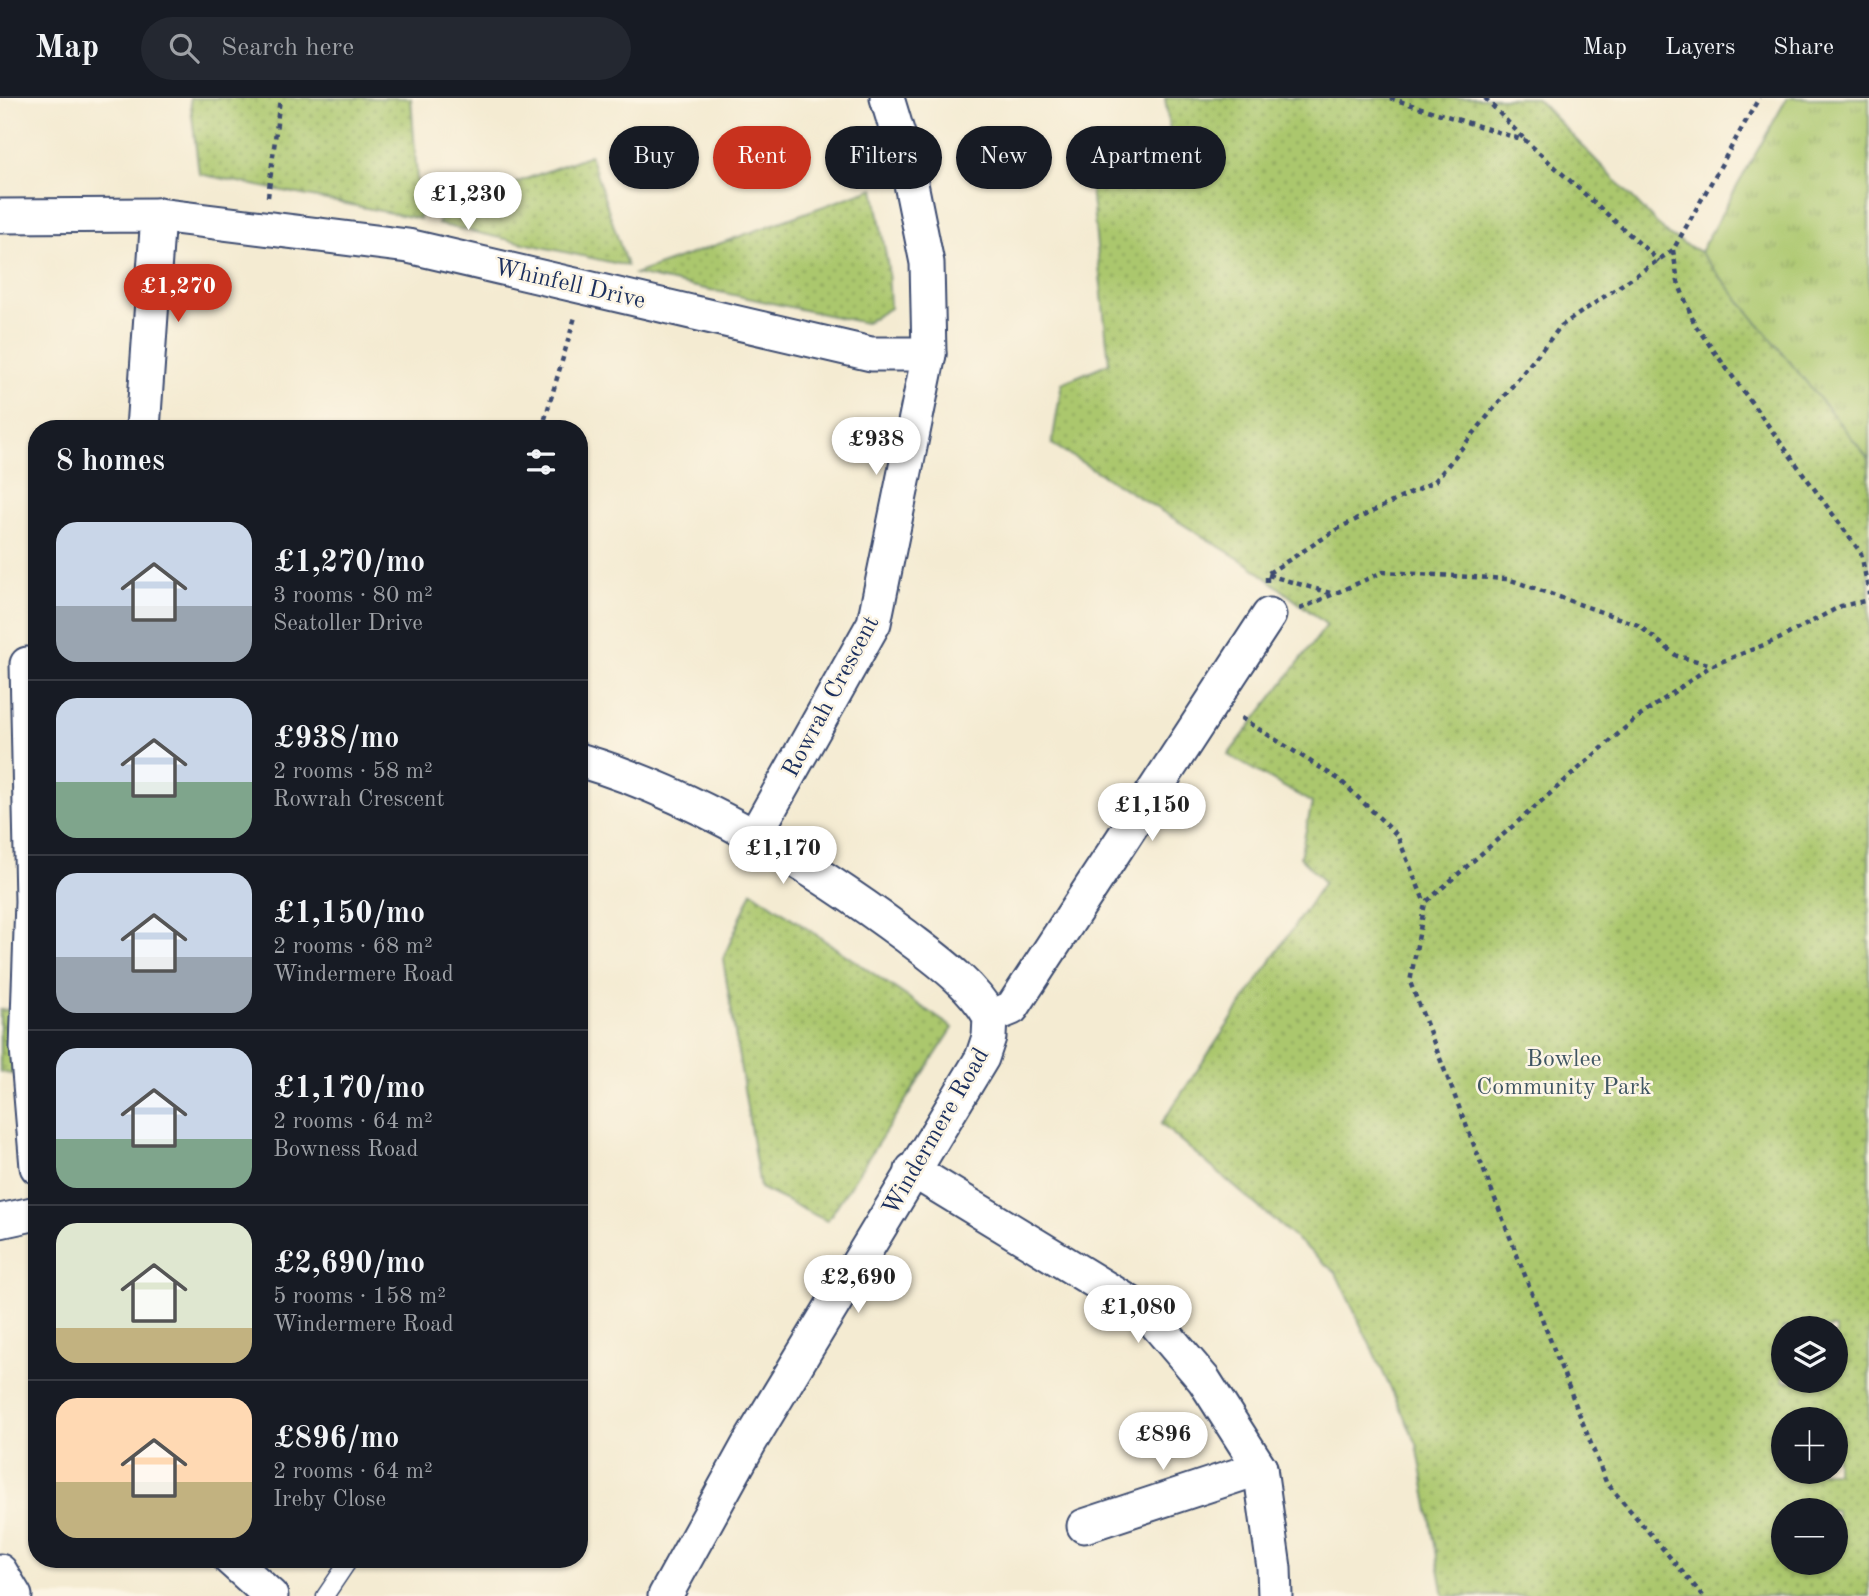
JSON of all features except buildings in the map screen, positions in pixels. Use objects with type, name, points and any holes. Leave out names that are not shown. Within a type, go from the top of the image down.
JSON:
[{"type":"street","name":"Rowrah Crescent","points":[[755,835],[874,623],[929,354],[927,263],[907,164],[887,98]]},
{"type":"street","name":"Whinfell Drive","points":[[0,216],[158,215],[264,226],[408,246],[871,354],[929,354]]},
{"type":"street","points":[[144,420],[158,215]]},
{"type":"street","name":"Windermere Road","points":[[665,1596],[750,1443],[912,1170],[982,1058],[989,1037],[990,1017],[1012,1008],[1269,615]]},
{"type":"street","points":[[21,665],[28,815]]},
{"type":"street","points":[[588,763],[620,772],[755,835],[876,914],[920,947],[981,1001],[990,1017]]},
{"type":"street","points":[[28,1019],[28,1060]]},
{"type":"street","points":[[912,1170],[1147,1313],[1204,1380],[1259,1468],[1274,1567],[1275,1596]]},
{"type":"street","points":[[0,1221],[28,1215]]},
{"type":"street","points":[[1084,1526],[1259,1468]]},
{"type":"street","points":[[240,1568],[271,1596]]},
{"type":"street","points":[[0,1571],[15,1596]]},
{"type":"lane","points":[[325,1596],[345,1568]]},
{"type":"path","points":[[264,226],[281,98]]},
{"type":"path","points":[[1390,98],[1526,141]]},
{"type":"path","points":[[1485,98],[1526,141],[1659,261]]},
{"type":"path","points":[[1267,574],[1341,527],[1435,481],[1561,326],[1673,250],[1759,98]]},
{"type":"path","points":[[1673,250],[1678,282],[1695,325],[1861,553],[1869,594]]},
{"type":"path","points":[[545,420],[584,286]]},
{"type":"path","points":[[1267,574],[1269,615],[1306,608],[1332,593],[1383,572],[1508,579],[1638,625],[1677,656],[1713,665]]},
{"type":"path","points":[[1267,574],[1332,593]]},
{"type":"path","points":[[1425,903],[1633,721],[1713,665],[1779,639],[1842,606],[1869,600]]},
{"type":"path","points":[[1213,701],[1340,780],[1397,835],[1425,903],[1410,982],[1606,1482],[1703,1596]]},
{"type":"green space","points":[[190,98],[411,98],[420,219],[199,174]]},
{"type":"green space","name":"Bowlee Community Park","points":[[1165,98],[1536,98],[1668,235],[1700,252],[1869,459],[1869,1596],[1444,1596],[1417,1444],[1336,1273],[1161,1124],[1324,882],[1300,857],[1312,803],[1228,755],[1327,625],[1251,566],[1052,444],[1062,383],[1109,363],[1091,189],[1226,189],[1226,126],[1169,126]]},
{"type":"green space","points":[[1787,98],[1869,98],[1869,470],[1700,252]]},
{"type":"green space","points":[[590,155],[627,266],[438,224],[446,209]]},
{"type":"green space","points":[[874,189],[888,267],[890,308],[865,323],[635,274]]},
{"type":"green space","points":[[752,891],[953,1028],[827,1221],[760,1188],[723,959]]},
{"type":"green space","points":[[28,1008],[28,1077],[0,1072],[0,1010]]}]
